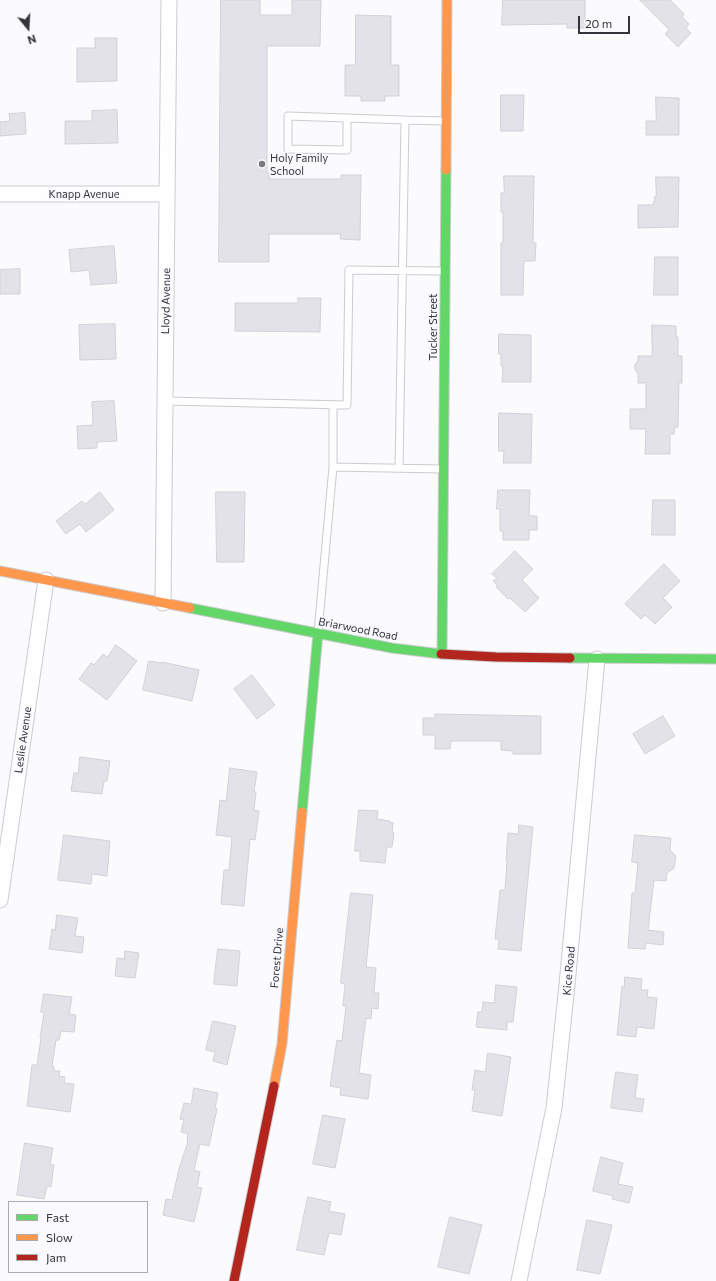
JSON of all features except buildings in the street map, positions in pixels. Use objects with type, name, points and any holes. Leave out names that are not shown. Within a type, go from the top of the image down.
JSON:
[{"type":"street","name":"Lloyd Avenue","points":[[163,603],[169,0]]},
{"type":"street","name":"Tucker Street","points":[[442,654],[447,0]]},
{"type":"street","name":"Knapp Avenue","points":[[0,194],[167,194]]},
{"type":"street","name":"Briarwood Road","points":[[0,571],[392,648],[496,658],[716,659]]},
{"type":"street","name":"Leslie Avenue","points":[[0,900],[46,580]]},
{"type":"street","name":"Forest Drive","points":[[234,1281],[282,1044],[318,633]]},
{"type":"street","name":"Kice Road","points":[[519,1281],[554,1108],[568,985],[597,658]]},
{"type":"lane","points":[[348,118],[347,150],[288,149],[288,116],[446,121]]},
{"type":"lane","points":[[399,468],[405,120]]},
{"type":"lane","points":[[165,401],[347,405],[349,270],[445,271]]},
{"type":"lane","points":[[318,633],[333,467],[333,405]]},
{"type":"lane","points":[[333,467],[443,469]]},
{"type":"traffic: fast","points":[[442,654],[446,170]]},
{"type":"traffic: fast","points":[[190,608],[392,648],[441,654]]},
{"type":"traffic: fast","points":[[302,812],[318,633]]},
{"type":"traffic: fast","points":[[570,658],[716,659]]},
{"type":"traffic: slow","points":[[446,170],[447,0]]},
{"type":"traffic: slow","points":[[0,571],[190,608]]},
{"type":"traffic: slow","points":[[274,1086],[282,1044],[302,812]]},
{"type":"traffic: jam","points":[[441,654],[496,657],[570,658]]},
{"type":"traffic: jam","points":[[234,1281],[274,1086]]},
{"type":"place","name":"Holy Family School","points":[[262,164]]}]
